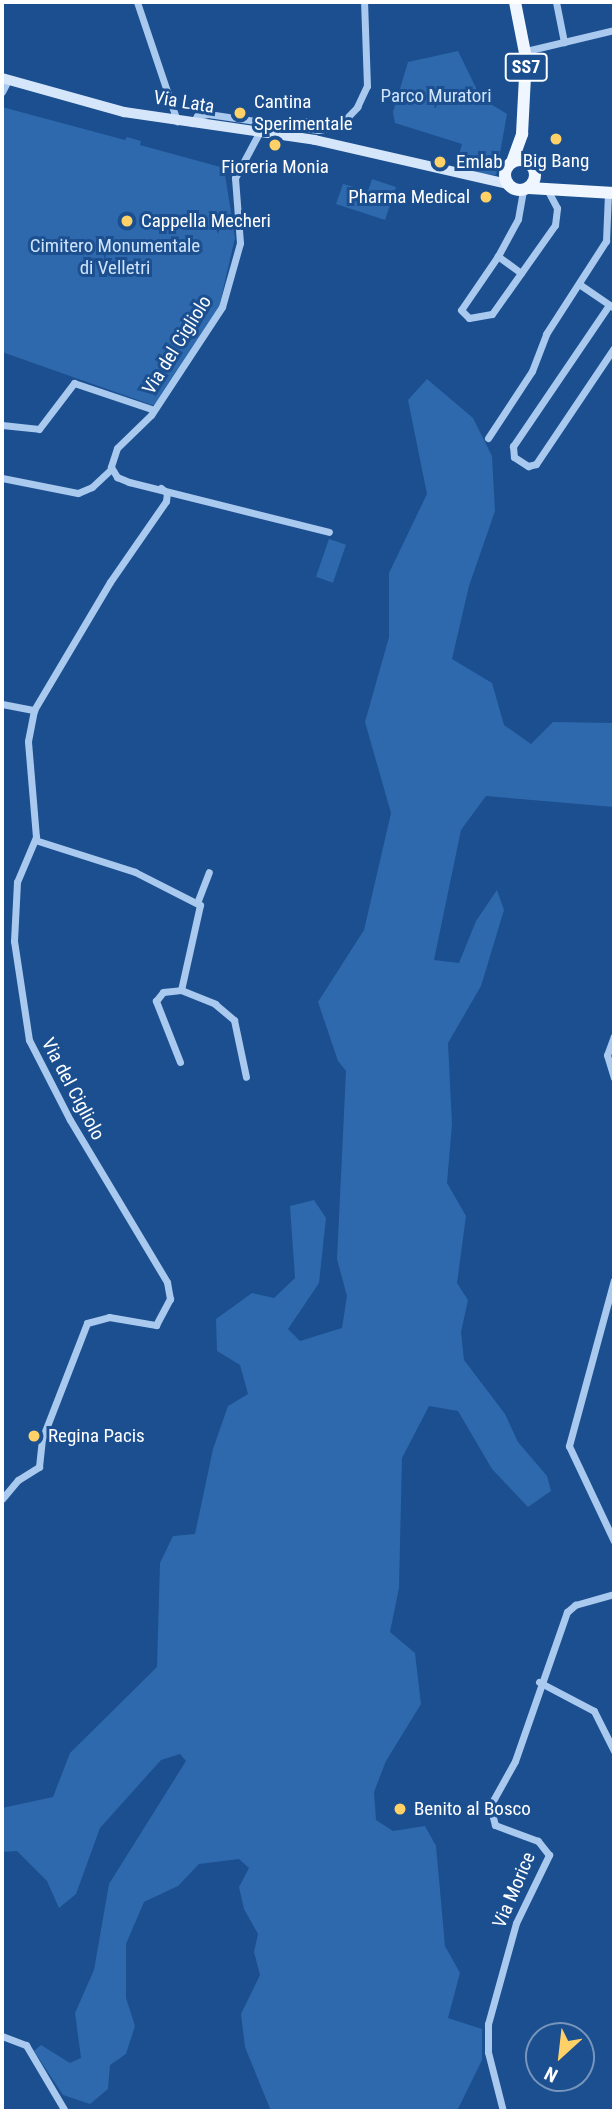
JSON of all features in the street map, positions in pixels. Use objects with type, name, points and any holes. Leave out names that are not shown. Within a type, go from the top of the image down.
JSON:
[{"type":"main road","name":"SS7","points":[[508,173],[522,134],[526,51],[515,2]]},
{"type":"main road","name":"Via Lata","points":[[5,79],[105,108],[332,144],[485,181],[508,173]]},
{"type":"main road","name":"SS7","points":[[522,134],[531,166]]},
{"type":"main road","points":[[508,173],[531,166]]},
{"type":"main road","points":[[526,189],[531,166]]},
{"type":"main road","points":[[531,166],[567,190]]},
{"type":"main road","points":[[508,173],[526,189],[611,193]]},
{"type":"street","points":[[137,2],[177,121]]},
{"type":"street","points":[[191,123],[206,114],[328,130],[344,121],[359,103],[367,83],[364,2]]},
{"type":"street","points":[[556,2],[564,42]]},
{"type":"street","points":[[526,51],[614,30]]},
{"type":"street","points":[[2,92],[5,79]]},
{"type":"street","name":"Via del Cigliolo","points":[[111,469],[117,448],[155,410],[223,305],[240,243],[236,175],[259,133]]},
{"type":"street","points":[[526,189],[517,221],[498,256],[461,312],[471,319],[488,317],[557,220],[556,204],[547,189]]},
{"type":"street","points":[[488,438],[530,374],[544,337],[607,238],[611,193]]},
{"type":"street","points":[[498,256],[521,273]]},
{"type":"street","points":[[579,284],[612,306],[513,446],[514,457],[528,466],[536,464],[614,348]]},
{"type":"street","points":[[2,425],[39,429],[73,383],[155,410]]},
{"type":"street","points":[[2,478],[78,493],[92,487],[111,469],[123,480],[329,532]]},
{"type":"street","name":"Via del Cigliolo","points":[[2,1499],[15,1482],[40,1466],[42,1439],[86,1325],[109,1317],[156,1325],[171,1297],[165,1279],[70,1120],[27,1036],[15,958],[14,918],[19,878],[35,840],[28,745],[34,710],[110,582],[166,501],[167,493],[161,488]]},
{"type":"street","points":[[2,704],[34,710]]},
{"type":"street","points":[[35,840],[132,871],[197,903],[201,912],[181,990]]},
{"type":"street","points":[[197,903],[209,872]]},
{"type":"street","points":[[180,1062],[156,1001],[163,992],[181,990],[213,1003],[234,1020],[246,1077]]},
{"type":"street","points":[[614,1036],[607,1055],[614,1078]]},
{"type":"street","points":[[614,1280],[569,1446],[614,1541]]},
{"type":"street","name":"Via Morice","points":[[503,2111],[488,2052],[488,2024],[516,1923],[549,1855],[538,1841],[497,1826],[489,1809],[516,1758],[539,1682],[570,1608],[614,1594]]},
{"type":"street","points":[[539,1682],[594,1712],[614,1751]]},
{"type":"street","points":[[2,2036],[26,2045],[65,2111]]},
{"type":"green space","name":"Parco Muratori","points":[[458,51],[481,98],[507,114],[496,175],[475,174],[475,167],[456,165],[462,144],[395,123],[393,112],[408,62]]},
{"type":"green space","name":"Cimitero Monumentale di Velletri","points":[[2,107],[125,140],[127,137],[141,141],[140,145],[224,168],[235,238],[219,307],[155,406],[2,352]]},
{"type":"green space","points":[[372,179],[396,187],[385,220],[336,204],[343,184],[368,191]]},
{"type":"green space","points":[[427,379],[473,418],[492,456],[495,511],[469,586],[452,659],[492,683],[504,725],[531,744],[553,722],[614,723],[614,807],[486,796],[461,830],[434,960],[459,963],[476,921],[497,890],[504,910],[481,986],[448,1043],[452,1124],[447,1183],[466,1216],[457,1283],[468,1300],[461,1332],[464,1360],[505,1414],[518,1442],[547,1476],[551,1491],[528,1507],[492,1469],[458,1411],[429,1406],[402,1458],[399,1588],[390,1632],[415,1653],[421,1704],[386,1761],[374,1792],[376,1820],[393,1831],[425,1826],[436,1846],[445,1946],[460,1973],[448,2018],[482,2029],[482,2060],[457,2111],[271,2111],[245,2047],[241,2014],[260,1975],[254,1952],[258,1934],[244,1909],[239,1887],[249,1868],[239,1859],[199,1864],[178,1886],[144,1902],[126,1944],[126,1998],[135,2026],[126,2054],[110,2065],[108,2089],[90,2104],[63,2095],[34,2051],[41,2045],[70,2063],[81,2058],[75,2013],[94,1970],[109,1884],[186,1761],[180,1754],[161,1760],[100,1828],[76,1894],[59,1908],[47,1881],[17,1851],[2,1852],[2,1808],[53,1797],[70,1753],[157,1667],[160,1563],[173,1536],[195,1534],[213,1449],[228,1406],[248,1394],[240,1365],[217,1351],[216,1319],[252,1293],[274,1298],[295,1278],[290,1206],[314,1200],[326,1218],[319,1283],[288,1329],[300,1341],[342,1328],[347,1296],[337,1259],[346,1071],[338,1061],[318,1002],[364,930],[391,813],[365,722],[389,637],[389,573],[427,494],[408,400]]},
{"type":"green space","points":[[329,539],[346,545],[333,583],[316,577]]},
{"type":"place","name":"Cantina Sperimentale","points":[[240,113]]},
{"type":"place","name":"Big Bang","points":[[556,139]]},
{"type":"place","name":"Fioreria Monia","points":[[275,145]]},
{"type":"place","name":"Emlab","points":[[440,162]]},
{"type":"place","name":"Pharma Medical","points":[[486,197]]},
{"type":"place","name":"Cappella Mecheri","points":[[127,221]]},
{"type":"place","name":"Regina Pacis","points":[[34,1436]]},
{"type":"place","name":"Benito al Bosco","points":[[400,1809]]}]
